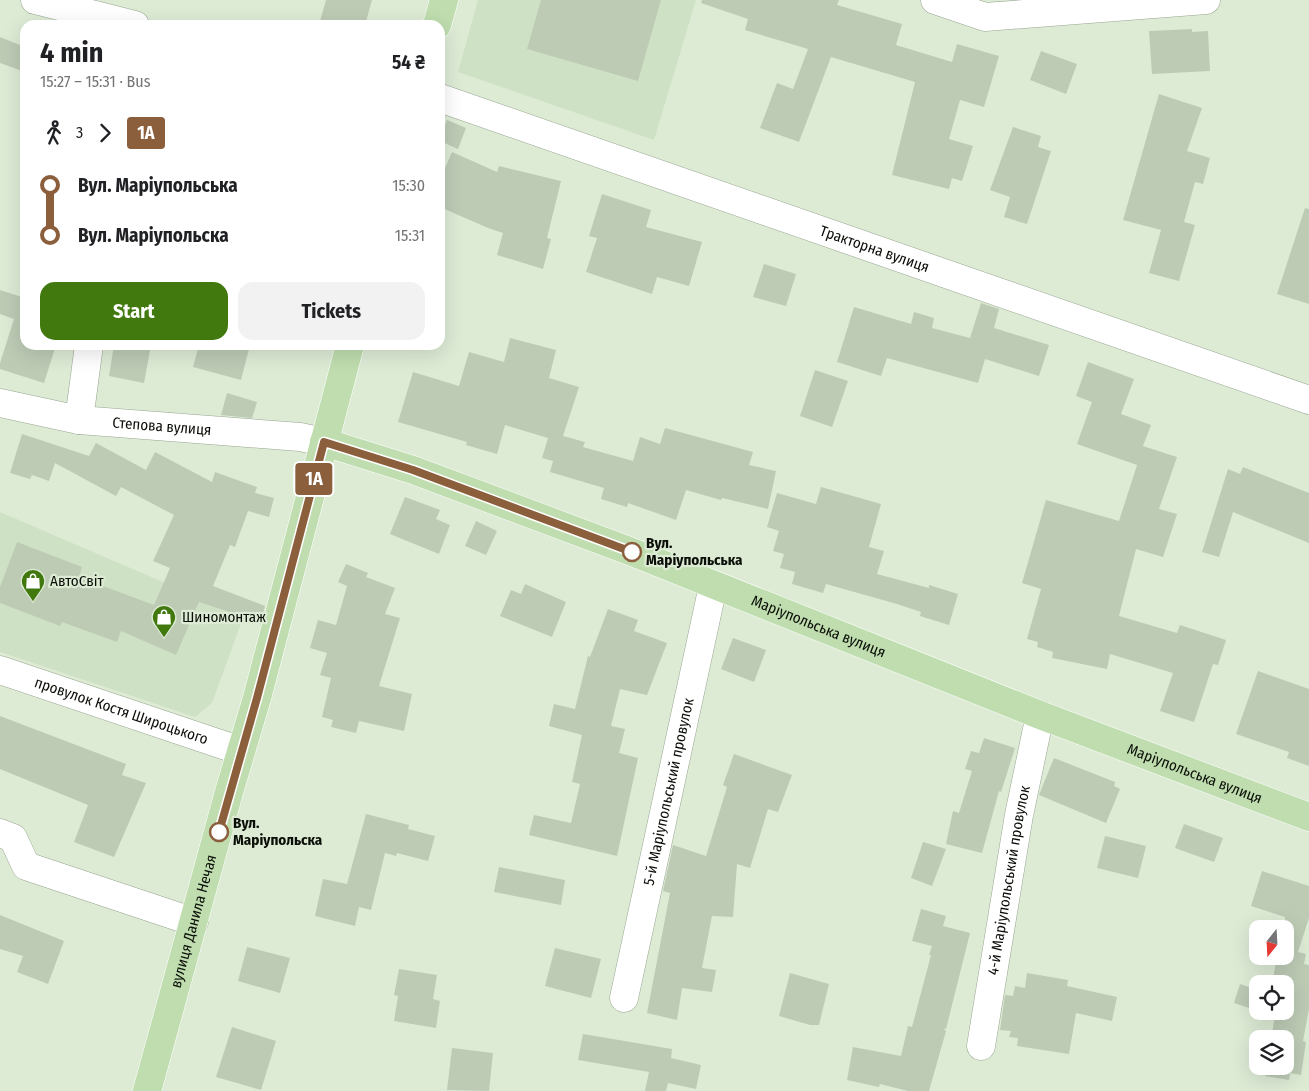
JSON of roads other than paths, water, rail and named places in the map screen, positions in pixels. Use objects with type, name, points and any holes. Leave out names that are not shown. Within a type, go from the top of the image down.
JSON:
[{"type":"main road","points":[[438,20],[444,0]]},
{"type":"main road","name":"вулиця Данила Нечая","points":[[147,1091],[257,698],[349,350]]},
{"type":"main road","name":"Маріупольська вулиця","points":[[324,442],[413,470],[632,552],[713,586],[1040,715],[1309,817]]},
{"type":"street","points":[[35,0],[109,9],[127,20]]},
{"type":"street","points":[[935,0],[986,16],[1206,0]]},
{"type":"street","name":"Тракторна вулиця","points":[[445,100],[1309,400]]},
{"type":"street","points":[[79,420],[88,350]]},
{"type":"street","name":"Степова вулиця","points":[[0,404],[79,420],[300,436],[324,442]]},
{"type":"street","name":"5-й Маріупольський провулок","points":[[624,998],[713,586]]},
{"type":"street","name":"провулок Костя Широцького","points":[[0,670],[241,751]]},
{"type":"street","name":"4-й Маріупольський провулок","points":[[981,1046],[1019,815],[1040,715]]},
{"type":"street","points":[[0,833],[13,838],[26,866],[194,922]]},
{"type":"place","name":"Вул. Маріупольська","points":[[632,552]]},
{"type":"place","name":"АвтоСвіт","points":[[33,602]]},
{"type":"place","name":"Шиномонтаж","points":[[164,638]]},
{"type":"place","name":"Вул. Маріупольска","points":[[219,832]]}]
